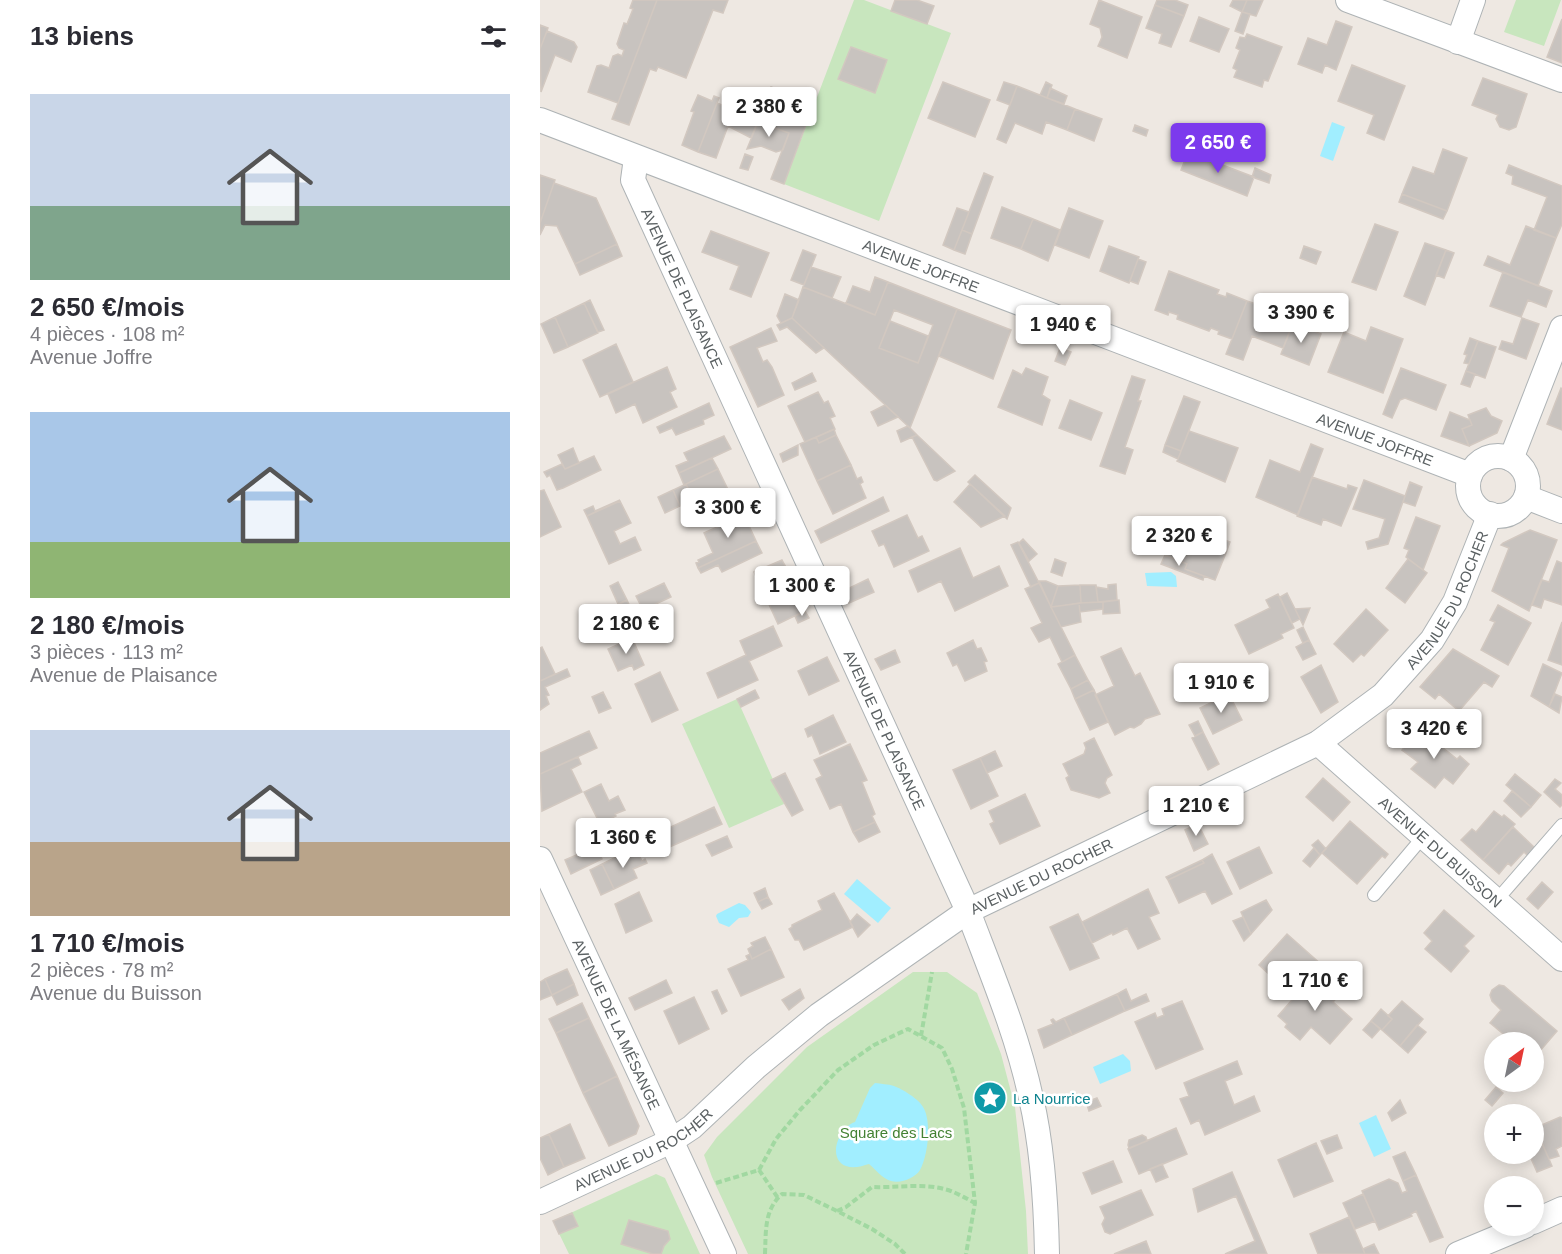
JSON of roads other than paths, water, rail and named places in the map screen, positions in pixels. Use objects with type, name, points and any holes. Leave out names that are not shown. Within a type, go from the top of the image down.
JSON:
[{"type":"street","points":[[1348,0],[1562,80]]},
{"type":"street","points":[[1458,42],[1473,0]]},
{"type":"street","name":"AVENUE JOFFRE","points":[[540,120],[1470,475]]},
{"type":"street","name":"AVENUE DE PLAISANCE","points":[[636,158],[633,180],[968,911],[1004,1003],[1032,1099],[1046,1199],[1047,1254]]},
{"type":"street","points":[[1511,459],[1562,328]]},
{"type":"street","points":[[1502,456],[1511,459],[1521,466],[1527,477],[1526,497],[1517,510],[1506,515],[1495,516],[1484,512],[1475,506],[1470,496],[1468,486],[1470,475],[1483,460],[1502,456]]},
{"type":"street","points":[[1526,497],[1562,511]]},
{"type":"street","name":"AVENUE DU ROCHER","points":[[540,1202],[671,1141],[692,1127],[756,1067],[819,1015],[968,911],[1318,743],[1383,695],[1432,640],[1455,602],[1490,514]]},
{"type":"street","name":"AVENUE DU BUISSON","points":[[1318,743],[1562,959]]},
{"type":"street","name":"AVENUE DE LA MÉSANGE","points":[[540,859],[724,1254]]},
{"type":"street","points":[[1544,1217],[1562,1209]]},
{"type":"street","points":[[1458,1254],[1501,1236]]},
{"type":"lane","points":[[1496,901],[1562,825]]},
{"type":"lane","points":[[1374,895],[1424,837]]},
{"type":"water","points":[[1332,122],[1345,127],[1333,161],[1320,156]]},
{"type":"water","points":[[1171,572],[1176,576],[1177,587],[1147,586],[1145,573]]},
{"type":"water","points":[[857,879],[891,908],[878,923],[844,894]]},
{"type":"water","points":[[739,903],[745,905],[751,912],[748,917],[739,918],[729,927],[719,923],[717,914]]},
{"type":"water","points":[[1123,1054],[1130,1061],[1131,1071],[1100,1084],[1093,1067]]},
{"type":"water","points":[[875,1083],[894,1086],[906,1092],[921,1104],[926,1113],[928,1138],[923,1164],[915,1176],[907,1180],[895,1182],[888,1180],[869,1164],[846,1166],[837,1157],[837,1144],[840,1137],[849,1125],[855,1122],[870,1088]]},
{"type":"water","points":[[1376,1115],[1391,1149],[1374,1157],[1359,1123]]},
{"type":"place","name":"La Nourrice","points":[[990,1098]]},
{"type":"park label","name":"Square des Lacs","points":[[896,1132]]}]
